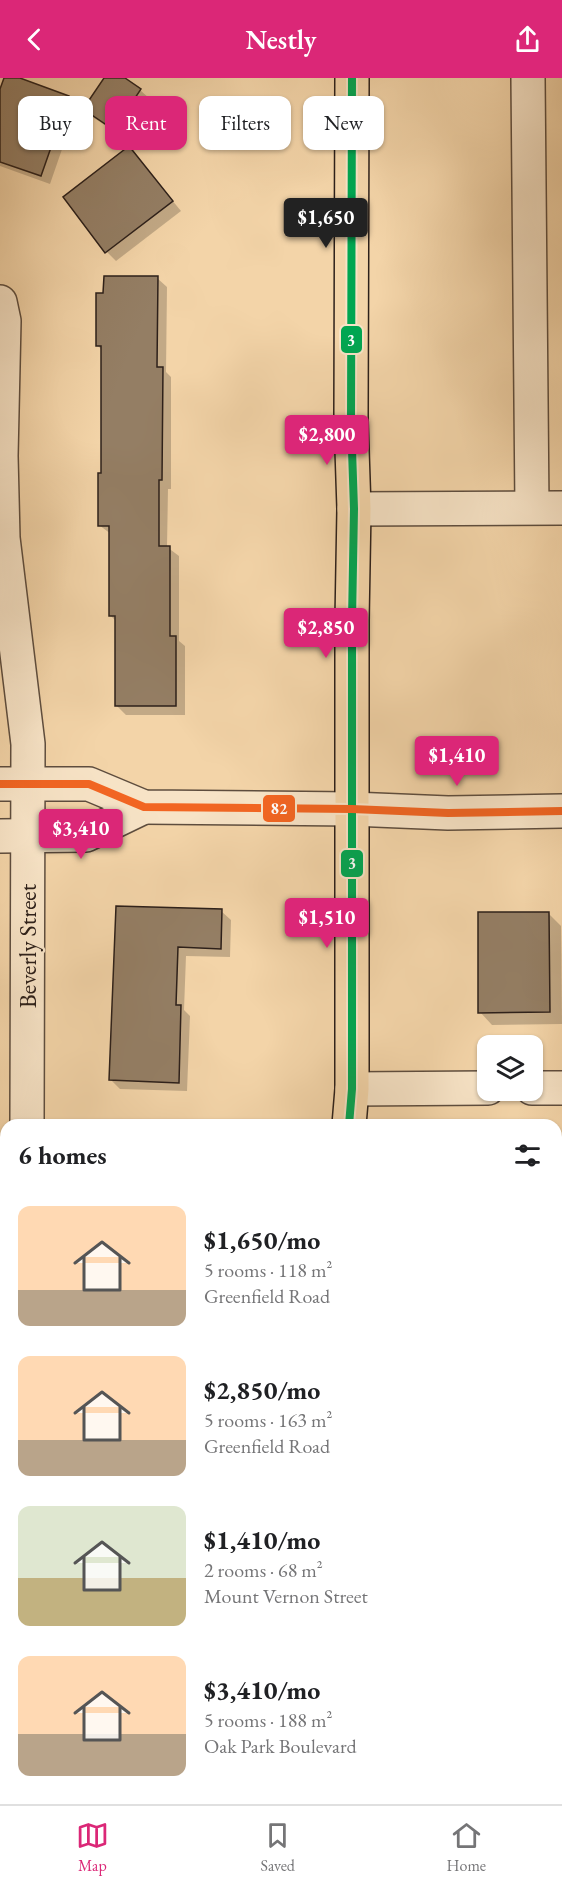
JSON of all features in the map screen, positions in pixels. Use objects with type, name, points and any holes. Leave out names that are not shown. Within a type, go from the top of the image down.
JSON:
[{"type":"main road","points":[[350,1119],[354,509],[351,420],[352,78]]},
{"type":"street","points":[[354,509],[547,507],[528,78]]},
{"type":"street","name":"Beverly Street","points":[[0,302],[4,321],[1,456],[3,538],[28,744],[14,784],[14,836],[27,1119]]},
{"type":"street","points":[[14,784],[89,784],[144,807],[352,809],[448,813],[562,811]]},
{"type":"street","points":[[14,836],[86,835],[144,807]]},
{"type":"street","points":[[352,1089],[477,1088]]},
{"type":"street","points":[[543,1088],[562,1088]]},
{"type":"building","points":[[4,78],[20,78],[69,96],[18,96],[18,150],[50,150],[41,176],[0,162],[0,89]]},
{"type":"building","points":[[104,78],[125,78],[141,89],[136,96],[105,96],[105,124],[93,116],[92,96]]},
{"type":"building","points":[[124,150],[132,150],[173,201],[105,253],[63,197]]},
{"type":"building","points":[[104,276],[158,276],[157,367],[163,367],[159,546],[170,546],[170,636],[176,636],[176,706],[115,706],[115,616],[109,616],[109,526],[98,526],[98,473],[101,473],[101,346],[96,346],[96,293],[103,293]]},
{"type":"building","points":[[116,906],[222,909],[221,949],[178,947],[176,1005],[181,1005],[179,1083],[109,1080]]},
{"type":"building","points":[[478,912],[549,912],[550,1012],[478,1013]]},
{"type":"transit line","name":"3","points":[[350,1119],[352,1089],[354,509],[351,420],[352,78]]},
{"type":"transit line","name":"82","points":[[0,784],[89,784],[144,807],[352,809],[448,813],[562,811]]}]
